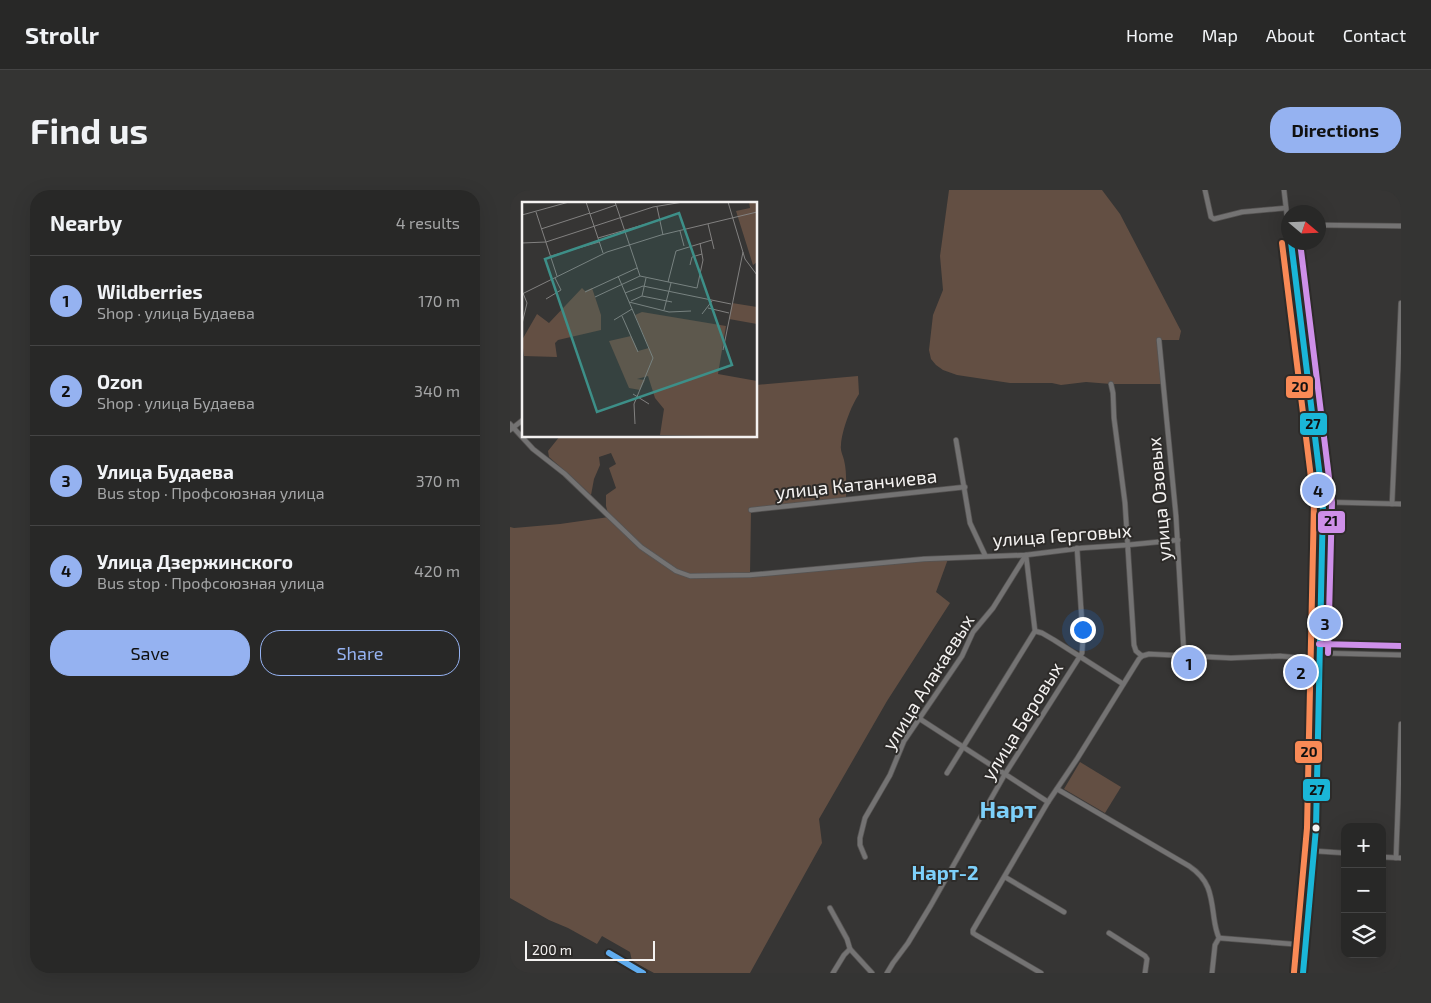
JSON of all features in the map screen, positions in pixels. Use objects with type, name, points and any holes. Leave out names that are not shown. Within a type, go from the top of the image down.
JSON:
[{"type":"street","points":[[1205,190],[1211,217],[1214,219],[1242,212],[1281,208]]},
{"type":"street","points":[[1284,190],[1286,205]]},
{"type":"street","points":[[1326,226],[1401,226]]},
{"type":"street","points":[[1292,250],[1323,502],[1316,828],[1303,973]]},
{"type":"street","points":[[1392,504],[1401,303]]},
{"type":"street","name":"улица Озовых","points":[[1159,340],[1178,540],[1184,655]]},
{"type":"street","points":[[1111,384],[1125,503],[1134,645],[1136,651],[1142,656]]},
{"type":"street","points":[[511,427],[522,420]]},
{"type":"street","name":"улица Герговых","points":[[511,427],[522,438]]},
{"type":"street","name":"улица Герговых","points":[[523,438],[565,474],[645,550],[676,571],[690,576],[750,575],[924,559],[1026,554],[1178,540]]},
{"type":"street","points":[[956,440],[970,523],[986,556]]},
{"type":"street","name":"улица Катанчиева","points":[[751,510],[965,487]]},
{"type":"street","points":[[1323,502],[1401,504]]},
{"type":"street","name":"улица Беровых","points":[[887,973],[908,943],[1005,774],[1080,656],[1083,649],[1083,638],[1077,548]]},
{"type":"street","points":[[947,773],[1035,631],[1026,554]]},
{"type":"street","name":"улица Алакаевых","points":[[865,857],[860,845],[860,838],[865,818],[890,775],[904,741],[962,656],[973,632],[993,608],[1026,554]]},
{"type":"street","points":[[1035,631],[1047,636],[1123,684]]},
{"type":"street","points":[[1041,973],[976,935],[973,933],[973,930],[1048,802],[1142,656],[1149,654],[1231,658],[1280,656],[1311,659],[1319,653],[1401,655]]},
{"type":"street","points":[[920,719],[1048,802]]},
{"type":"street","points":[[1398,858],[1401,724]]},
{"type":"street","points":[[1057,789],[1196,871],[1211,892],[1215,927],[1219,938],[1215,945],[1212,973]]},
{"type":"street","points":[[1315,851],[1341,854]]},
{"type":"street","points":[[1005,877],[1064,912]]},
{"type":"street","points":[[830,908],[847,939],[850,949],[872,973]]},
{"type":"street","points":[[1109,933],[1145,956],[1147,959],[1145,973]]},
{"type":"street","points":[[1219,938],[1305,945]]},
{"type":"street","points":[[832,973],[850,949]]},
{"type":"street","points":[[609,953],[644,973]]},
{"type":"shaded area","points":[[949,190],[1102,190],[1120,214],[1181,331],[1179,340],[1159,340],[1164,384],[1086,382],[1061,385],[1052,383],[1010,383],[957,375],[943,370],[936,365],[931,359],[929,350],[933,315],[943,290],[940,256]]},
{"type":"shaded area","points":[[858,376],[859,394],[847,418],[841,445],[846,469],[846,499],[751,510],[750,575],[948,559],[936,592],[950,603],[887,701],[819,819],[822,843],[750,973],[654,973],[632,961],[630,952],[602,936],[597,944],[510,898],[510,527],[560,524],[609,517],[606,495],[616,488],[609,468],[616,464],[611,453],[599,457],[600,465],[594,479],[591,495],[549,457],[548,451],[558,438],[758,438],[758,385]]},
{"type":"shaded area","points":[[1080,762],[1121,787],[1105,813],[1064,789]]},
{"type":"transit line","name":"20","points":[[1283,250],[1314,502],[1307,828],[1294,972]]},
{"type":"transit line","name":"27","points":[[1292,250],[1323,502],[1316,828],[1303,973]]},
{"type":"transit line","name":"21","points":[[1301,250],[1332,502],[1328,653]]},
{"type":"transit line","name":"21","points":[[1319,644],[1401,646]]},
{"type":"transit line","points":[[609,953],[643,973]]},
{"type":"place","name":"Улица Дзержинского","points":[[1318,490]]},
{"type":"place","name":"Улица Будаева","points":[[1325,623]]},
{"type":"place","name":"Wildberries","points":[[1189,663]]},
{"type":"place","name":"Ozon","points":[[1301,672]]},
{"type":"district","name":"Нарт","points":[[1008,810]]},
{"type":"district","name":"Нарт-2","points":[[945,873]]}]
